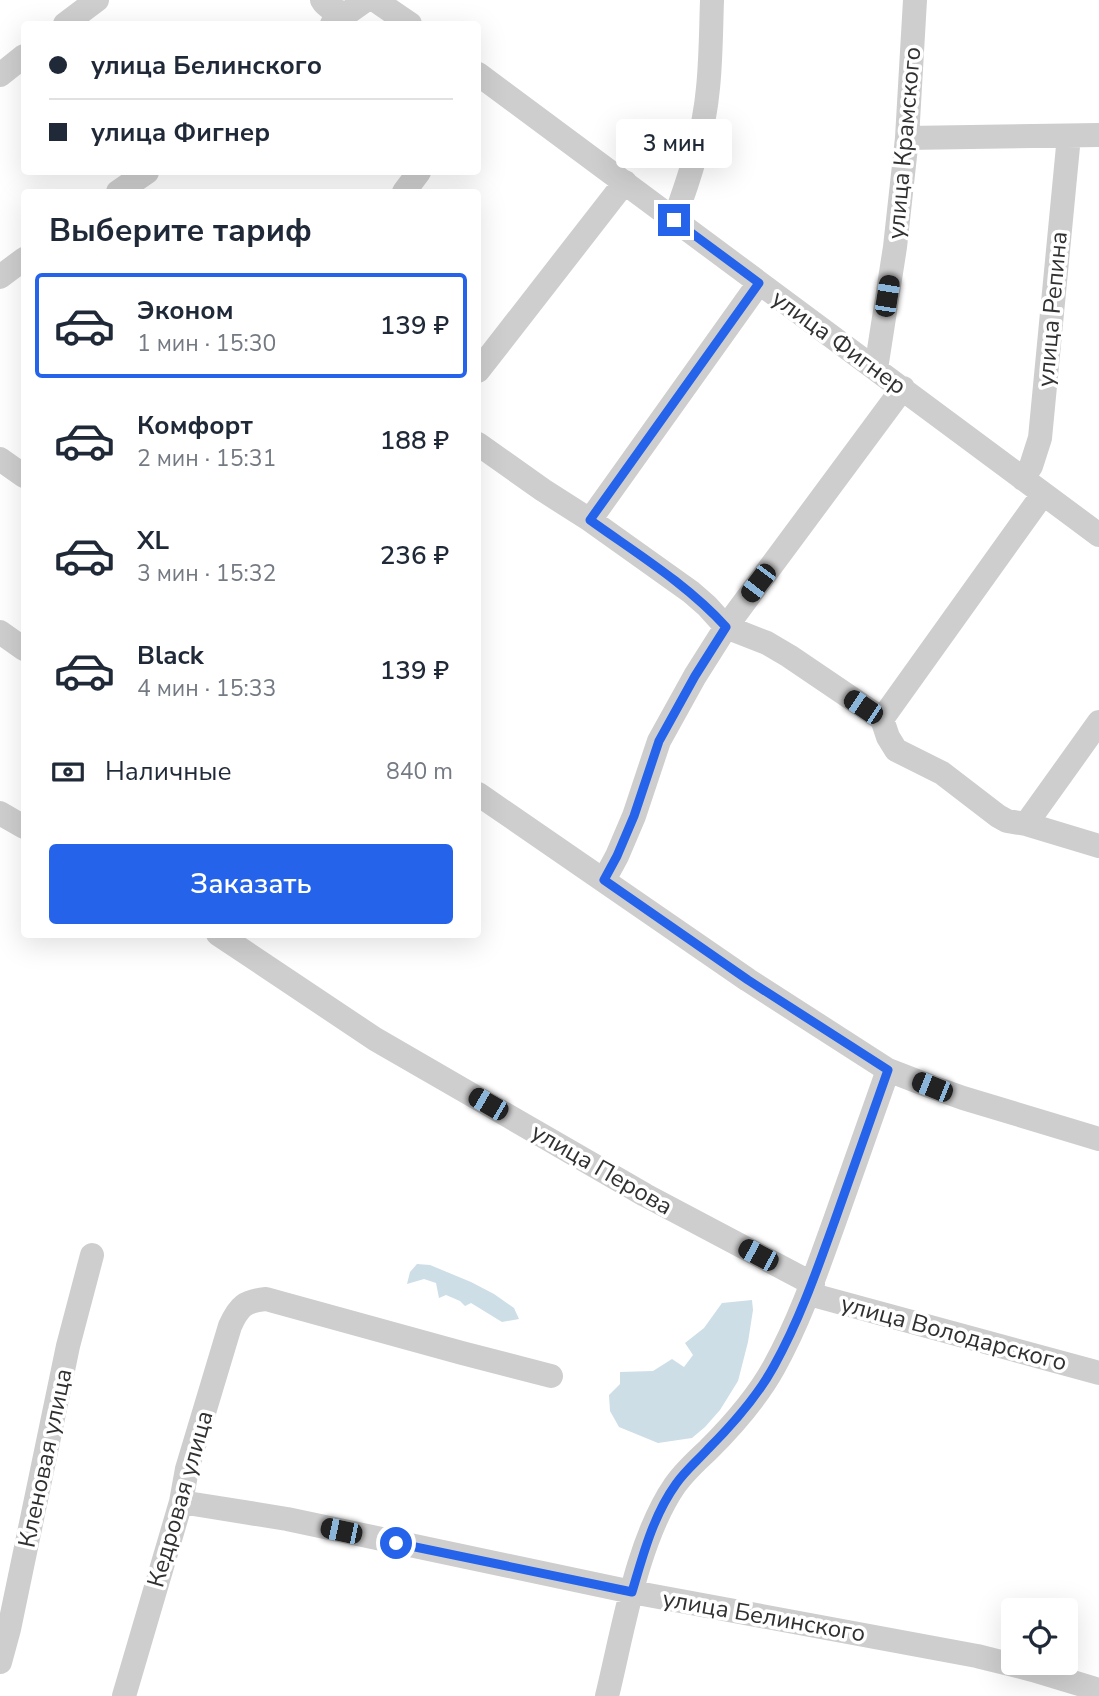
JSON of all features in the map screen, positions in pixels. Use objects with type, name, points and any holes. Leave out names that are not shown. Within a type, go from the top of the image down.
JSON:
[{"type":"street","points":[[69,21],[97,0]]},
{"type":"street","points":[[322,0],[332,10],[349,13]]},
{"type":"street","points":[[376,0],[406,21]]},
{"type":"street","points":[[674,220],[696,157],[703,123],[708,87],[712,0]]},
{"type":"street","name":"улица Крамского","points":[[876,369],[908,138],[915,0]]},
{"type":"street","points":[[0,75],[21,58]]},
{"type":"street","name":"улица Фигнер","points":[[481,81],[625,182],[1099,535]]},
{"type":"street","points":[[908,138],[1099,135]]},
{"type":"street","name":"улица Репина","points":[[1023,479],[1031,466],[1040,438],[1069,136]]},
{"type":"street","points":[[126,189],[149,180]]},
{"type":"street","points":[[481,367],[625,182]]},
{"type":"street","points":[[0,277],[21,261]]},
{"type":"street","points":[[590,520],[759,283]]},
{"type":"street","points":[[604,880],[634,816],[659,741],[695,676],[726,627],[903,388]]},
{"type":"street","points":[[481,446],[691,592],[726,627],[767,643],[882,719],[896,750],[942,773],[998,816],[1007,821],[1099,846]]},
{"type":"street","points":[[0,459],[21,474]]},
{"type":"street","points":[[882,719],[1043,494]]},
{"type":"street","points":[[0,632],[21,647]]},
{"type":"street","points":[[1026,824],[1099,722]]},
{"type":"street","points":[[481,796],[748,980],[888,1070],[986,1105],[1099,1139]]},
{"type":"street","points":[[0,813],[21,825]]},
{"type":"street","name":"улица Перова","points":[[224,938],[375,1039],[811,1289]]},
{"type":"street","points":[[607,1696],[632,1592],[662,1507],[690,1466],[725,1432],[773,1369],[811,1289],[888,1070]]},
{"type":"street","name":"Кленовая улица","points":[[0,1662],[68,1346],[92,1255]]},
{"type":"street","name":"улица Володарского","points":[[811,1289],[1099,1373]]},
{"type":"street","name":"Кедровая улица","points":[[124,1696],[230,1326],[243,1305],[254,1300],[267,1299],[551,1376]]},
{"type":"street","name":"улица Белинского","points":[[181,1502],[287,1519],[632,1592],[977,1656],[1099,1690]]},
{"type":"shaded area","points":[[417,1264],[430,1265],[494,1294],[514,1308],[519,1319],[502,1322],[471,1303],[465,1306],[446,1295],[439,1298],[436,1283],[424,1279],[407,1284],[410,1272]]},
{"type":"shaded area","points":[[752,1300],[748,1342],[738,1381],[720,1410],[705,1427],[692,1438],[658,1443],[619,1427],[610,1411],[609,1395],[620,1384],[620,1372],[653,1371],[672,1359],[684,1367],[693,1355],[685,1343],[704,1328],[722,1303]]},
{"type":"route","points":[[396,1543],[632,1592],[644,1551],[662,1507],[675,1485],[754,1397],[773,1369],[790,1336],[809,1294],[888,1070],[748,980],[604,880],[634,816],[659,741],[726,627],[691,592],[590,520],[759,283],[674,220]]}]
